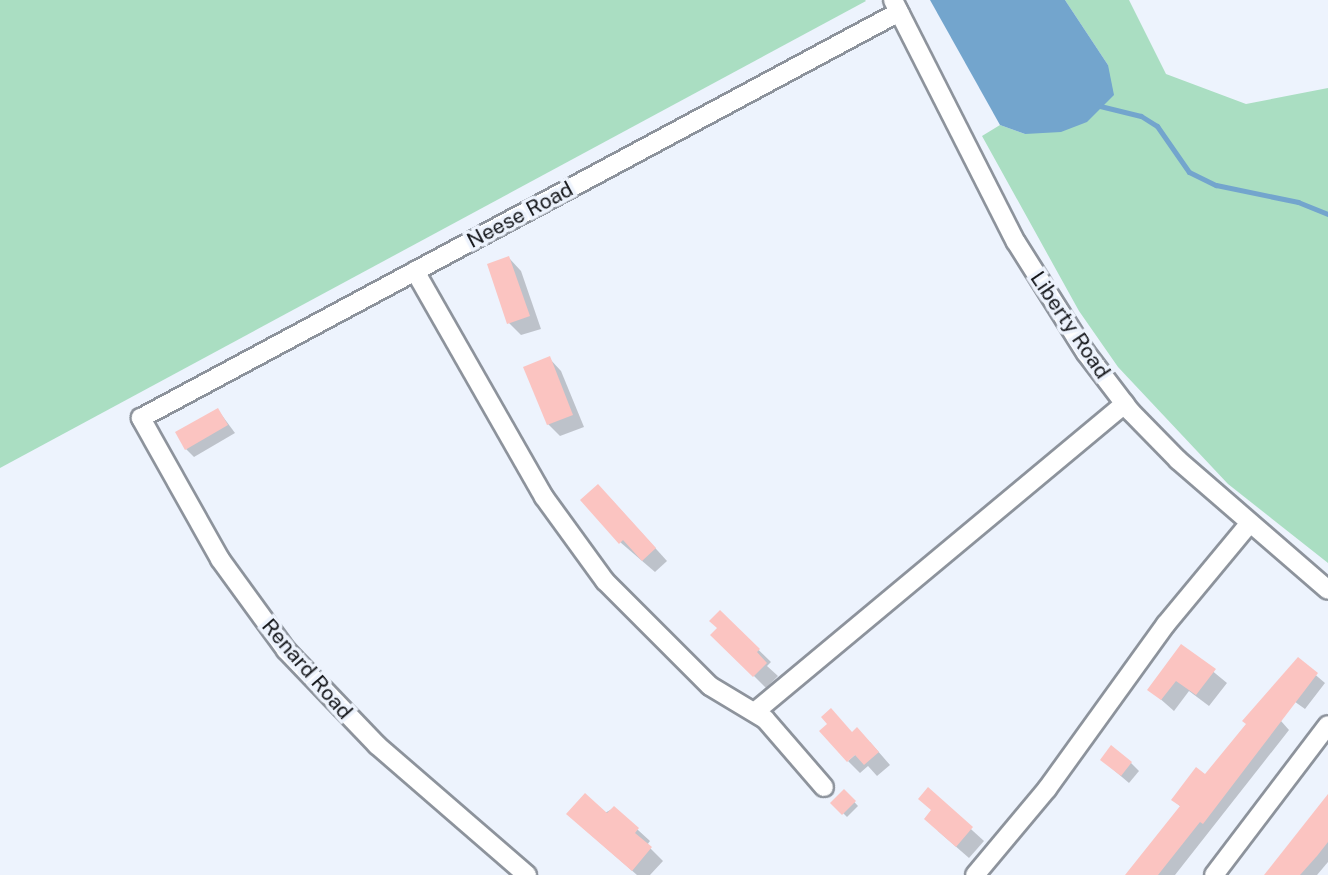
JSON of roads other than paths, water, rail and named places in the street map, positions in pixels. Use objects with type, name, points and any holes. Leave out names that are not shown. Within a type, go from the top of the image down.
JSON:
[{"type":"street","name":"Neese Road","points":[[141,418],[415,271],[896,6]]},
{"type":"street","name":"Liberty Road","points":[[896,6],[1049,298],[1125,404],[1178,460],[1328,590]]},
{"type":"street","points":[[415,271],[544,497],[605,581],[710,686],[756,711],[824,787]]},
{"type":"street","points":[[756,711],[1125,404]]},
{"type":"street","name":"Renard Road","points":[[141,418],[220,559],[286,650],[377,745],[527,875]]},
{"type":"street","points":[[975,875],[1047,789],[1166,624],[1249,524]]},
{"type":"street","points":[[1214,875],[1328,725]]},
{"type":"water","points":[[930,0],[1065,0],[1108,65],[1114,95],[1087,122],[1061,132],[1025,134],[1000,125]]},
{"type":"waterway","points":[[1100,106],[1141,116],[1157,126],[1189,172],[1216,185],[1298,202],[1328,214]]}]
